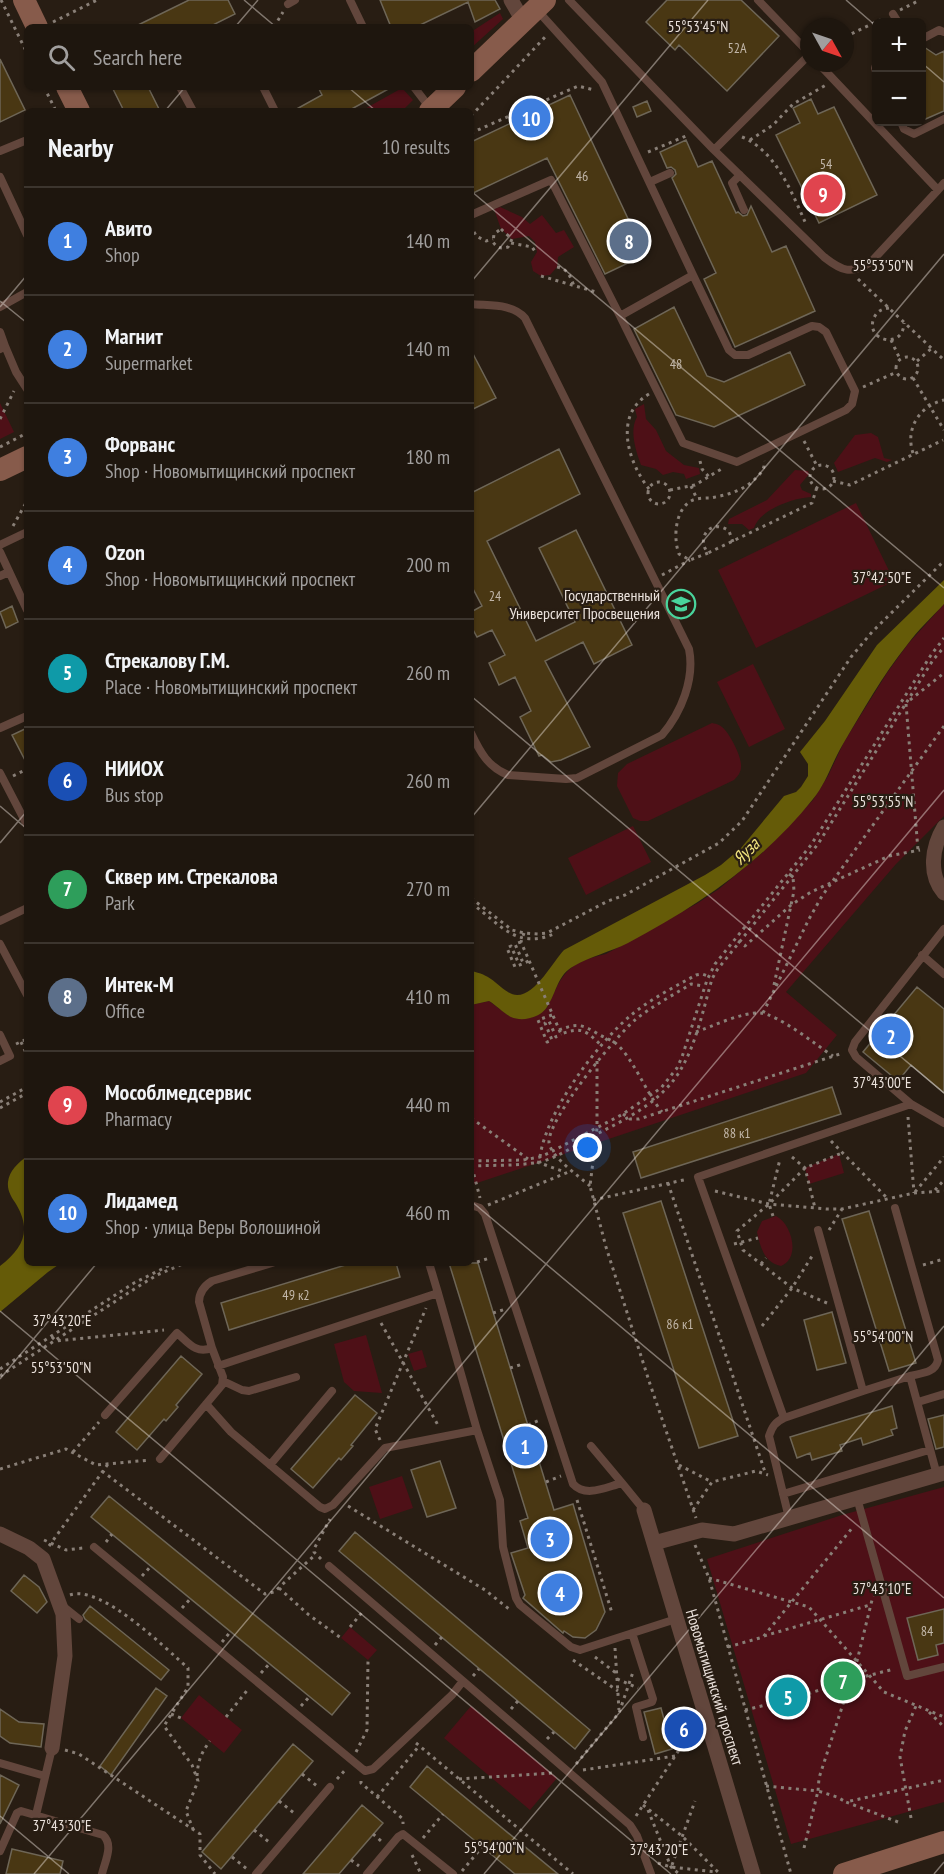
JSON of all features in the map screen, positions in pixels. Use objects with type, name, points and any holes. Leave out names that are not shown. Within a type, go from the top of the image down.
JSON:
[{"type":"street","points":[[24,0],[44,24]]},
{"type":"street","points":[[474,68],[535,10],[511,0]]},
{"type":"street","points":[[68,90],[78,108]]},
{"type":"street","points":[[432,108],[452,90]]},
{"type":"street","points":[[0,471],[24,459]]},
{"type":"street","points":[[944,827],[926,851],[937,883],[944,893]]},
{"type":"street","points":[[654,1543],[702,1530],[734,1534],[940,1474]]},
{"type":"street","name":"Новомытищинский проспект","points":[[644,1510],[753,1874]]},
{"type":"street","points":[[0,1534],[40,1556],[48,1568],[60,1602],[63,1680],[52,1744]]},
{"type":"street","points":[[845,1874],[944,1842]]},
{"type":"lane","points":[[350,0],[362,24]]},
{"type":"lane","points":[[569,0],[714,150],[838,268],[849,271],[860,269],[871,262],[944,183]]},
{"type":"lane","points":[[758,0],[800,44]]},
{"type":"lane","points":[[474,214],[551,180],[658,389],[683,443],[737,462],[846,410],[855,398],[855,391],[825,332],[819,327],[812,326],[748,355],[735,355],[729,350],[602,82],[535,10]]},
{"type":"lane","points":[[893,14],[895,18]]},
{"type":"lane","points":[[926,36],[939,30],[944,32]]},
{"type":"lane","points":[[714,150],[800,63]]},
{"type":"lane","points":[[827,72],[938,190]]},
{"type":"lane","points":[[182,90],[191,108]]},
{"type":"lane","points":[[264,90],[273,108]]},
{"type":"lane","points":[[416,90],[429,108]]},
{"type":"lane","points":[[902,126],[914,134],[944,119]]},
{"type":"lane","points":[[0,151],[24,141]]},
{"type":"lane","points":[[650,182],[670,173]]},
{"type":"lane","points":[[740,175],[732,183],[744,210]]},
{"type":"lane","points":[[0,177],[24,229]]},
{"type":"lane","points":[[620,316],[693,275]]},
{"type":"lane","points":[[0,307],[24,294]]},
{"type":"lane","points":[[474,304],[507,307],[520,312],[525,318],[689,649],[691,659],[688,682],[682,701],[669,727],[662,735],[578,778],[508,775],[500,772],[485,759],[474,739]]},
{"type":"lane","points":[[0,333],[2,348],[24,384]]},
{"type":"lane","points":[[2,544],[24,533]]},
{"type":"lane","points":[[0,552],[24,604]]},
{"type":"lane","points":[[0,576],[9,572]]},
{"type":"lane","points":[[0,728],[24,717]]},
{"type":"lane","points":[[2,776],[24,819]]},
{"type":"lane","points":[[0,921],[24,909]]},
{"type":"lane","points":[[944,929],[855,1042],[852,1050],[856,1058],[909,1105],[944,1123]]},
{"type":"lane","points":[[0,944],[24,989]]},
{"type":"lane","points":[[922,956],[944,974]]},
{"type":"lane","points":[[0,1035],[10,1056],[0,1061]]},
{"type":"lane","points":[[784,1418],[698,1177],[909,1105]]},
{"type":"lane","points":[[474,1206],[480,1208],[485,1215],[573,1484],[579,1490],[589,1494],[622,1483]]},
{"type":"lane","points":[[789,1518],[769,1436],[771,1428],[784,1418],[935,1369],[938,1360],[895,1208]]},
{"type":"lane","points":[[818,1230],[863,1391]]},
{"type":"lane","points":[[160,1459],[223,1382],[199,1302],[203,1288],[212,1281],[262,1266]]},
{"type":"lane","points":[[430,1266],[477,1430],[500,1500],[504,1553],[518,1602],[576,1650],[584,1650],[676,1619]]},
{"type":"lane","points":[[218,1366],[438,1293]]},
{"type":"lane","points":[[105,1415],[177,1333],[198,1350],[204,1351],[212,1348]]},
{"type":"lane","points":[[910,1376],[929,1450],[940,1474]]},
{"type":"lane","points":[[223,1382],[249,1392],[296,1377]]},
{"type":"lane","points":[[270,1465],[332,1391]]},
{"type":"lane","points":[[918,1402],[944,1394]]},
{"type":"lane","points":[[206,1404],[231,1432],[320,1507],[327,1509],[338,1500],[383,1449],[477,1430]]},
{"type":"lane","points":[[225,1439],[231,1432]]},
{"type":"lane","points":[[591,1446],[644,1510]]},
{"type":"lane","points":[[783,1494],[929,1450]]},
{"type":"lane","points":[[857,1498],[907,1676],[944,1667]]},
{"type":"lane","points":[[94,1547],[364,1770],[373,1769],[452,1695],[463,1681]]},
{"type":"lane","points":[[329,1566],[630,1825],[637,1836],[651,1874]]},
{"type":"lane","points":[[60,1602],[79,1620]]},
{"type":"lane","points":[[632,1622],[653,1700],[636,1707],[643,1737]]},
{"type":"lane","points":[[36,1815],[52,1744]]},
{"type":"lane","points":[[0,1763],[45,1776]]},
{"type":"lane","points":[[255,1874],[328,1790]]},
{"type":"lane","points":[[0,1851],[19,1811],[100,1833],[107,1838],[109,1846],[102,1874]]},
{"type":"lane","points":[[367,1874],[403,1834],[453,1874]]},
{"type":"path","points":[[1,0],[24,47]]},
{"type":"path","points":[[47,24],[97,0]]},
{"type":"path","points":[[276,24],[292,2]]},
{"type":"path","points":[[474,113],[542,42],[552,27]]},
{"type":"path","points":[[750,140],[773,125],[793,104],[826,85]]},
{"type":"path","points":[[474,133],[578,86],[608,93]]},
{"type":"path","points":[[46,90],[54,108]]},
{"type":"path","points":[[638,156],[696,131]]},
{"type":"path","points":[[501,229],[513,239],[508,247],[499,248],[495,246],[493,239],[494,234],[501,229]]},
{"type":"path","points":[[474,232],[476,236],[486,242],[493,239]]},
{"type":"path","points":[[511,243],[532,247],[536,253]]},
{"type":"path","points":[[557,267],[569,273],[574,286]]},
{"type":"path","points":[[849,271],[944,360]]},
{"type":"path","points":[[540,276],[602,294],[608,292]]},
{"type":"path","points":[[889,308],[877,313],[872,322],[874,332],[881,339],[891,340],[903,330],[903,321]]},
{"type":"path","points":[[891,340],[900,359]]},
{"type":"path","points":[[917,361],[932,348]]},
{"type":"path","points":[[907,356],[917,361],[918,368],[913,377],[906,379],[897,372],[896,365],[900,359],[907,356]]},
{"type":"path","points":[[878,381],[897,372]]},
{"type":"path","points":[[833,481],[850,485],[891,462],[944,441],[944,432],[913,377]]},
{"type":"path","points":[[0,418],[21,379]]},
{"type":"path","points":[[649,489],[653,484],[660,482],[666,484],[670,490],[668,500],[657,504],[651,500],[649,489],[629,453],[628,423],[636,404],[658,389]]},
{"type":"path","points":[[913,454],[911,430],[917,418],[930,405],[944,400]]},
{"type":"path","points":[[799,432],[817,466]]},
{"type":"path","points":[[0,447],[24,435]]},
{"type":"path","points":[[701,449],[702,469],[709,477]]},
{"type":"path","points":[[690,560],[682,557],[677,549],[677,526],[683,509],[697,499],[732,493],[749,484],[765,466],[759,451]]},
{"type":"path","points":[[670,490],[691,486],[728,465],[732,460]]},
{"type":"path","points":[[825,465],[834,473],[833,481],[828,487],[817,487],[812,482],[810,472],[817,466],[825,465]]},
{"type":"path","points":[[691,486],[697,499]]},
{"type":"path","points":[[654,579],[812,503],[817,487]]},
{"type":"path","points":[[2,544],[24,506]]},
{"type":"path","points":[[708,553],[703,540],[704,535],[711,528],[721,526],[725,528],[732,535],[733,542]]},
{"type":"path","points":[[529,961],[515,967],[507,948],[511,946],[518,962],[522,960],[515,944],[523,938],[547,933],[608,901],[625,896],[698,856],[719,843],[732,831],[751,809],[796,737],[851,657],[872,632],[944,561]]},
{"type":"path","points":[[474,1166],[537,1162],[556,1156],[628,1118],[653,1101],[668,1087],[687,1058],[704,986],[715,964],[821,831],[944,638]]},
{"type":"path","points":[[474,1160],[540,1157],[623,1114],[661,1088],[677,1068],[717,970],[824,837],[904,702],[944,647]]},
{"type":"path","points":[[904,702],[944,673]]},
{"type":"path","points":[[735,939],[745,946],[791,906],[811,892],[890,856],[926,851],[912,771],[904,702]]},
{"type":"path","points":[[763,1013],[809,919],[831,883],[944,726]]},
{"type":"path","points":[[2,776],[24,769]]},
{"type":"path","points":[[773,992],[794,891],[793,877],[789,874]]},
{"type":"path","points":[[474,900],[523,938],[529,961],[560,1032]]},
{"type":"path","points":[[474,905],[505,930],[523,938],[537,939],[556,933]]},
{"type":"path","points":[[540,1157],[543,1140],[558,1109],[601,1045],[643,1006],[696,975],[708,976]]},
{"type":"path","points":[[590,1186],[556,1156],[549,1143],[552,1131],[597,1061],[638,1018],[695,983],[710,988]]},
{"type":"path","points":[[694,1031],[750,1014],[763,1013],[775,1018],[834,1057]]},
{"type":"path","points":[[552,1015],[538,1020],[547,1042],[552,1040],[544,1023],[549,1021],[556,1037],[560,1032],[579,1025],[614,1042],[627,1057],[662,1112]]},
{"type":"path","points":[[560,1032],[580,1030],[589,1034],[601,1045]]},
{"type":"path","points":[[21,1042],[24,1048]]},
{"type":"path","points":[[623,1114],[628,1118],[639,1119],[852,1050]]},
{"type":"path","points":[[597,1061],[597,1134],[590,1186],[593,1200],[650,1384],[697,1522],[694,1542],[709,1578],[791,1874]]},
{"type":"path","points":[[0,1102],[24,1089]]},
{"type":"path","points":[[0,1108],[24,1095]]},
{"type":"path","points":[[909,1105],[914,1193]]},
{"type":"path","points":[[474,1120],[529,1159],[566,1173]]},
{"type":"path","points":[[823,1133],[895,1208]]},
{"type":"path","points":[[772,1216],[769,1204],[782,1148],[805,1168],[815,1208]]},
{"type":"path","points":[[840,1309],[792,1288],[743,1250],[737,1230],[769,1204],[805,1168],[842,1153]]},
{"type":"path","points":[[914,1193],[944,1157]]},
{"type":"path","points":[[474,1176],[481,1200],[480,1208],[572,1170]]},
{"type":"path","points":[[593,1200],[698,1177]]},
{"type":"path","points":[[935,1190],[944,1180]]},
{"type":"path","points":[[668,1183],[769,1484]]},
{"type":"path","points":[[701,1187],[769,1204],[842,1209],[914,1193],[944,1191]]},
{"type":"path","points":[[723,1247],[758,1238]]},
{"type":"path","points":[[761,1264],[766,1258]]},
{"type":"path","points":[[913,1268],[944,1259]]},
{"type":"path","points":[[0,1369],[127,1288],[168,1266]]},
{"type":"path","points":[[0,1376],[148,1281],[179,1266]]},
{"type":"path","points":[[754,1335],[792,1288]]},
{"type":"path","points":[[383,1449],[375,1429],[426,1308],[423,1298]]},
{"type":"path","points":[[375,1314],[404,1361],[444,1436]]},
{"type":"path","points":[[56,1341],[172,1329],[177,1333]]},
{"type":"path","points":[[52,1337],[56,1341]]},
{"type":"path","points":[[73,1452],[105,1415]]},
{"type":"path","points":[[528,1425],[550,1417]]},
{"type":"path","points":[[0,1469],[66,1449],[96,1465],[160,1459]]},
{"type":"path","points":[[40,1556],[52,1543],[108,1464]]},
{"type":"path","points":[[678,1465],[712,1482],[756,1471],[779,1479]]},
{"type":"path","points":[[102,1471],[265,1594],[274,1592],[315,1555]]},
{"type":"path","points":[[546,1482],[568,1474]]},
{"type":"path","points":[[693,1510],[712,1482]]},
{"type":"path","points":[[573,1484],[612,1613]]},
{"type":"path","points":[[338,1500],[485,1590],[512,1611]]},
{"type":"path","points":[[327,1509],[330,1518],[314,1549],[315,1555],[329,1566]]},
{"type":"path","points":[[763,1637],[862,1516]]},
{"type":"path","points":[[52,1543],[66,1550],[94,1547]]},
{"type":"path","points":[[804,1848],[819,1791],[819,1778],[857,1661],[879,1576]]},
{"type":"path","points":[[709,1578],[809,1607],[884,1692],[944,1718]]},
{"type":"path","points":[[279,1588],[309,1615],[341,1638]]},
{"type":"path","points":[[60,1602],[74,1593],[87,1595],[120,1610],[188,1668],[188,1687],[164,1726],[192,1765],[197,1778]]},
{"type":"path","points":[[728,1647],[886,1601]]},
{"type":"path","points":[[350,1627],[371,1602]]},
{"type":"path","points":[[615,1646],[619,1713]]},
{"type":"path","points":[[569,1773],[619,1713],[630,1684],[638,1651]]},
{"type":"path","points":[[564,1653],[618,1691]]},
{"type":"path","points":[[591,1654],[617,1674]]},
{"type":"path","points":[[352,1761],[367,1730],[368,1660]]},
{"type":"path","points":[[801,1696],[904,1666]]},
{"type":"path","points":[[226,1717],[255,1681]]},
{"type":"path","points":[[787,1688],[795,1689],[801,1696],[799,1707],[795,1710],[784,1711],[778,1702],[779,1693],[787,1688]]},
{"type":"path","points":[[745,1710],[778,1702]]},
{"type":"path","points":[[911,1818],[900,1757],[905,1731],[916,1706]]},
{"type":"path","points":[[928,1711],[944,1726]]},
{"type":"path","points":[[171,1714],[181,1718]]},
{"type":"path","points":[[408,1736],[573,1874]]},
{"type":"path","points":[[193,1829],[186,1811],[198,1781],[198,1762],[210,1742]]},
{"type":"path","points":[[52,1744],[79,1754],[200,1834],[200,1855],[215,1874]]},
{"type":"path","points":[[377,1797],[419,1746]]},
{"type":"path","points":[[630,1825],[679,1750]]},
{"type":"path","points":[[459,1779],[569,1773],[675,1756]]},
{"type":"path","points":[[364,1770],[361,1783],[403,1819],[403,1834]]},
{"type":"path","points":[[302,1774],[328,1790]]},
{"type":"path","points":[[846,1802],[943,1778]]},
{"type":"path","points":[[766,1786],[819,1791],[898,1822]]},
{"type":"path","points":[[279,1801],[302,1820]]},
{"type":"path","points":[[671,1867],[695,1801]]},
{"type":"path","points":[[643,1806],[682,1836],[718,1872],[671,1867],[646,1859]]},
{"type":"path","points":[[647,1809],[671,1867],[679,1874]]},
{"type":"path","points":[[418,1845],[443,1814]]},
{"type":"path","points":[[254,1830],[277,1849]]},
{"type":"path","points":[[459,1874],[482,1847]]},
{"type":"path","points":[[232,1857],[255,1874]]},
{"type":"shaded area","points":[[500,13],[503,19],[474,45],[474,30]]},
{"type":"shaded area","points":[[398,90],[404,90],[413,100],[405,108],[366,108]]},
{"type":"shaded area","points":[[500,207],[522,217],[530,224],[542,215],[556,233],[564,230],[574,247],[558,257],[557,267],[550,275],[541,276],[533,271],[531,262],[537,252],[535,242],[529,236],[512,239],[501,229],[494,209]]},
{"type":"shaded area","points":[[0,403],[14,432],[0,439]]},
{"type":"shaded area","points":[[644,404],[646,419],[656,430],[666,451],[684,465],[699,468],[700,474],[686,479],[684,474],[673,472],[663,475],[656,469],[641,465],[634,441],[634,428],[637,417],[635,409]]},
{"type":"shaded area","points":[[871,433],[878,437],[884,458],[892,460],[887,462],[875,458],[838,472],[834,463],[855,435]]},
{"type":"shaded area","points":[[795,470],[808,471],[809,474],[800,485],[802,490],[811,494],[811,497],[778,506],[762,516],[754,528],[749,530],[742,524],[728,524],[729,519],[767,500]]},
{"type":"shaded area","points":[[856,503],[894,581],[756,648],[718,570]]},
{"type":"shaded area","points":[[944,604],[944,816],[896,864],[786,992],[837,1035],[806,1073],[474,1184],[474,1004],[489,1001],[509,1016],[547,1008],[562,978],[574,966],[582,961],[606,954],[719,889],[762,853],[813,800],[828,776],[844,742],[908,644]]},
{"type":"shaded area","points":[[753,664],[785,729],[749,747],[717,682]]},
{"type":"shaded area","points":[[712,723],[723,728],[736,747],[741,763],[737,777],[648,821],[633,818],[617,786],[618,773],[627,764]]},
{"type":"shaded area","points":[[633,826],[651,862],[586,895],[568,858]]},
{"type":"shaded area","points":[[839,1154],[844,1173],[809,1184],[805,1168]]},
{"type":"shaded area","points":[[776,1216],[786,1226],[792,1241],[791,1256],[781,1266],[767,1258],[761,1248],[757,1232],[762,1221]]},
{"type":"shaded area","points":[[366,1335],[382,1393],[354,1391],[344,1382],[334,1344]]},
{"type":"shaded area","points":[[422,1350],[427,1367],[414,1371],[408,1354]]},
{"type":"shaded area","points":[[402,1476],[413,1508],[380,1519],[369,1487]]},
{"type":"shaded area","points":[[944,1487],[944,1802],[791,1844],[707,1559],[842,1515]]},
{"type":"shaded area","points":[[350,1627],[377,1650],[368,1660],[341,1638]]},
{"type":"shaded area","points":[[199,1695],[242,1730],[224,1753],[181,1718]]},
{"type":"shaded area","points":[[471,1706],[557,1778],[530,1810],[444,1738]]},
{"type":"water","name":"Яуза","points":[[944,580],[944,604],[898,656],[843,744],[818,792],[794,822],[773,843],[728,881],[679,914],[628,943],[587,959],[568,970],[547,1007],[540,1014],[520,1019],[508,1015],[489,1001],[474,1004],[474,972],[488,977],[508,992],[516,995],[524,993],[540,981],[564,950],[705,875],[741,848],[784,796],[796,792],[801,787],[808,776],[808,764],[800,752],[825,721],[877,645]]},
{"type":"water","points":[[24,1158],[24,1231],[21,1214],[8,1188],[9,1178],[17,1164]]},
{"type":"water","points":[[24,1231],[24,1266],[57,1266],[0,1312],[0,1266],[14,1253],[23,1238]]},
{"type":"building","points":[[189,0],[228,0],[235,14],[215,24],[140,24]]},
{"type":"building","points":[[380,0],[495,0],[500,9],[475,22],[468,2],[422,24],[390,24]]},
{"type":"building","points":[[667,0],[741,0],[779,36],[727,91],[679,45],[675,50],[646,22]]},
{"type":"building","points":[[926,48],[936,55],[944,51],[944,111],[926,119]]},
{"type":"building","points":[[0,59],[24,108],[24,110],[0,122]]},
{"type":"building","points":[[114,90],[150,90],[158,108],[122,108]]},
{"type":"building","points":[[320,90],[386,90],[354,108],[298,108],[322,95]]},
{"type":"building","points":[[570,95],[645,255],[605,274],[547,158],[474,193],[474,141]]},
{"type":"building","points":[[811,99],[818,114],[834,107],[877,195],[819,223],[776,135],[800,123],[793,108]]},
{"type":"building","points":[[647,101],[651,111],[637,117],[633,107]]},
{"type":"building","points":[[686,140],[698,167],[712,161],[736,213],[747,215],[751,206],[772,252],[786,246],[815,311],[735,347],[704,279],[716,273],[672,178],[676,174],[675,170],[671,167],[667,168],[660,152]]},
{"type":"building","points":[[674,307],[707,376],[724,382],[790,352],[805,385],[714,427],[676,415],[634,329]]},
{"type":"building","points":[[474,356],[496,398],[474,409]]},
{"type":"building","points":[[559,449],[580,494],[487,541],[536,641],[575,622],[539,548],[576,530],[632,645],[594,664],[583,642],[545,661],[590,747],[561,760],[551,762],[542,755],[539,756],[520,717],[531,711],[515,677],[499,685],[489,663],[505,655],[492,630],[477,637],[474,632],[474,610],[482,606],[474,591],[474,492]]},
{"type":"building","points":[[12,606],[18,622],[6,628],[0,612]]},
{"type":"building","points":[[24,729],[24,758],[12,735]]},
{"type":"building","points":[[917,987],[944,1009],[944,1093],[911,1065],[898,1081],[863,1052]]},
{"type":"building","points":[[832,1087],[841,1114],[641,1178],[633,1152]]},
{"type":"building","points":[[661,1201],[738,1436],[699,1448],[623,1213]]},
{"type":"building","points":[[869,1211],[916,1363],[889,1371],[842,1219]]},
{"type":"building","points":[[474,1263],[478,1263],[554,1510],[573,1504],[605,1612],[596,1630],[585,1638],[573,1637],[564,1631],[563,1633],[523,1598],[525,1595],[511,1553],[528,1548],[520,1521],[528,1518],[450,1266],[474,1266]]},
{"type":"building","points":[[342,1266],[397,1266],[400,1277],[229,1330],[221,1303]]},
{"type":"building","points":[[832,1312],[846,1363],[817,1370],[804,1320]]},
{"type":"building","points":[[181,1356],[202,1374],[176,1405],[178,1407],[166,1421],[164,1419],[137,1450],[116,1432]]},
{"type":"building","points":[[355,1395],[377,1413],[351,1445],[353,1446],[341,1460],[339,1458],[313,1488],[291,1469]]},
{"type":"building","points":[[892,1406],[897,1428],[891,1430],[893,1435],[863,1445],[861,1438],[840,1445],[842,1451],[812,1460],[810,1453],[797,1458],[790,1437]]},
{"type":"building","points":[[944,1415],[944,1447],[936,1449],[928,1419]]},
{"type":"building","points":[[440,1461],[456,1508],[427,1517],[411,1470]]},
{"type":"building","points":[[109,1496],[350,1693],[332,1715],[91,1517]]},
{"type":"building","points":[[355,1532],[590,1730],[575,1749],[339,1551]]},
{"type":"building","points":[[24,1575],[39,1587],[47,1602],[37,1613],[11,1591]]},
{"type":"building","points":[[90,1606],[169,1670],[161,1680],[85,1619],[83,1615]]},
{"type":"building","points":[[944,1609],[944,1643],[936,1645],[938,1655],[918,1660],[907,1618]]},
{"type":"building","points":[[156,1688],[167,1696],[111,1775],[100,1766]]},
{"type":"building","points":[[661,1708],[672,1749],[655,1754],[644,1712]]},
{"type":"building","points":[[0,1709],[19,1722],[44,1724],[41,1747],[10,1743],[0,1736]]},
{"type":"building","points":[[293,1744],[313,1761],[221,1869],[202,1852]]},
{"type":"building","points":[[427,1766],[558,1874],[515,1874],[410,1787]]},
{"type":"building","points":[[0,1775],[19,1785],[0,1824]]},
{"type":"building","points":[[362,1805],[383,1823],[339,1874],[303,1874]]},
{"type":"building","points":[[12,1849],[63,1861],[60,1874],[6,1874]]},
{"type":"place","name":"Лидамед","points":[[531,118]]},
{"type":"place","name":"Мособлмедсервис","points":[[823,194]]},
{"type":"place","name":"Интек-М","points":[[629,241]]},
{"type":"place","name":"Государственный Университет Просвещения","points":[[681,604]]},
{"type":"place","name":"Магнит","points":[[891,1036]]},
{"type":"place","name":"Авито","points":[[525,1446]]},
{"type":"place","name":"Форванс","points":[[550,1539]]},
{"type":"place","name":"Ozon","points":[[560,1593]]},
{"type":"place","name":"Сквер им. Стрекалова","points":[[843,1681]]},
{"type":"place","name":"Стрекалову Г.М.","points":[[788,1697]]},
{"type":"place","name":"НИИОХ","points":[[684,1729]]}]
